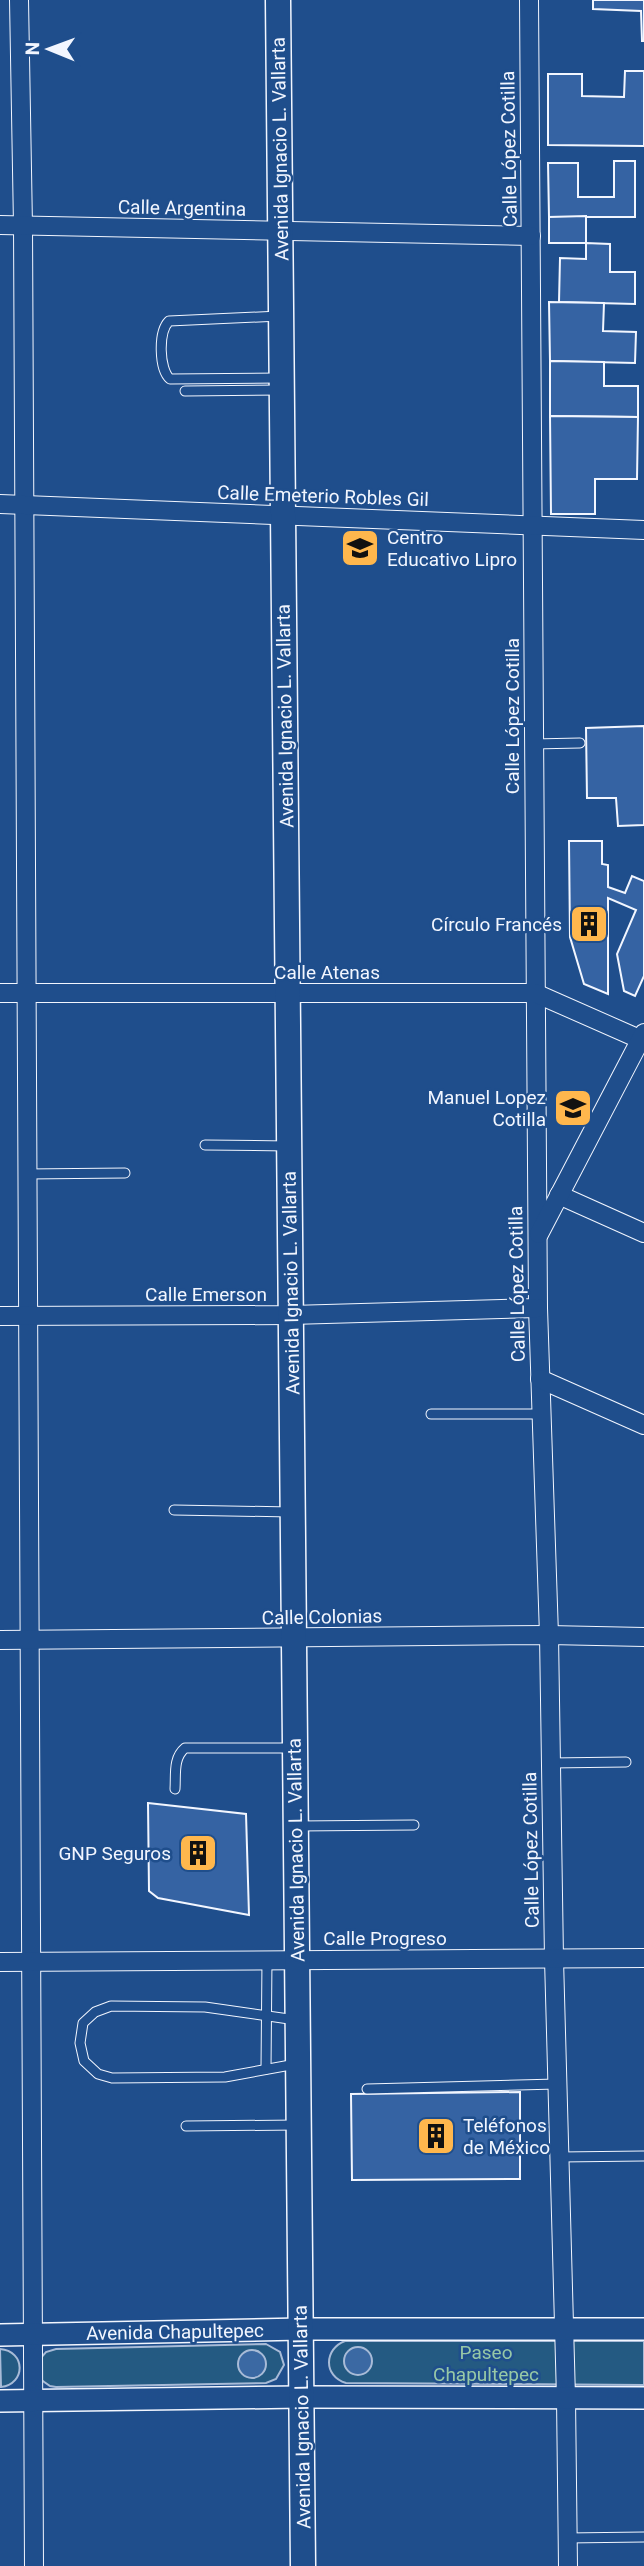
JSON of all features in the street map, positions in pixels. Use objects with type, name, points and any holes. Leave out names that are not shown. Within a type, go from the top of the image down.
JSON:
[{"type":"main road","name":"Avenida Ignacio L. Vallarta","points":[[278,0],[303,2566]]},
{"type":"street","points":[[19,0],[23,226],[34,2566]]},
{"type":"street","name":"Calle López Cotilla","points":[[528,0],[538,1308],[549,1635],[568,2566]]},
{"type":"street","name":"Calle Argentina","points":[[0,225],[531,236]]},
{"type":"street","name":"Calle Emeterio Robles Gil","points":[[0,504],[644,530]]},
{"type":"street","name":"Calle Atenas","points":[[0,993],[535,993],[643,1038]]},
{"type":"street","points":[[537,1237],[643,1038]]},
{"type":"street","points":[[559,1195],[644,1233]]},
{"type":"street","name":"Calle Emerson","points":[[0,1316],[291,1315],[538,1308]]},
{"type":"street","points":[[540,1379],[644,1425]]},
{"type":"street","name":"Calle Colonias","points":[[0,1640],[549,1635],[644,1637]]},
{"type":"street","name":"Calle Progreso","points":[[0,1962],[644,1958]]},
{"type":"street","name":"Avenida Chapultepec","points":[[0,2335],[300,2329],[644,2329]]},
{"type":"street","points":[[0,2401],[301,2397],[644,2398]]},
{"type":"lane","points":[[281,316],[169,321],[164,325],[163,367],[170,379],[282,384]]},
{"type":"lane","points":[[185,391],[282,384]]},
{"type":"lane","points":[[533,744],[580,743]]},
{"type":"lane","points":[[205,1145],[289,1146]]},
{"type":"lane","points":[[27,1174],[125,1173]]},
{"type":"lane","points":[[431,1415],[541,1414]]},
{"type":"lane","points":[[174,1510],[293,1512]]},
{"type":"lane","points":[[175,1789],[176,1761],[178,1754],[185,1748],[295,1748]]},
{"type":"lane","points":[[551,1763],[626,1762]]},
{"type":"lane","points":[[296,1826],[414,1825]]},
{"type":"lane","points":[[266,2069],[267,1960]]},
{"type":"lane","points":[[298,2020],[205,2007],[111,2006],[95,2011],[83,2022],[80,2043],[84,2061],[98,2074],[112,2078],[216,2078],[298,2063]]},
{"type":"lane","points":[[367,2090],[557,2084]]},
{"type":"lane","points":[[186,2126],[299,2126]]},
{"type":"lane","points":[[559,2157],[643,2156]]},
{"type":"lane","points":[[567,2538],[644,2537]]},
{"type":"green space","name":"Paseo Chapultepec","points":[[345,2341],[644,2341],[644,2385],[346,2383],[333,2375],[329,2362],[333,2350]]},
{"type":"green space","points":[[266,2344],[280,2352],[284,2365],[276,2379],[266,2383],[56,2387],[40,2379],[39,2360],[46,2352],[56,2349]]},
{"type":"green space","points":[[0,2349],[15,2355],[20,2368],[15,2380],[1,2387]]},
{"type":"shaded area","points":[[358,2347],[368,2351],[372,2361],[368,2371],[358,2375],[348,2371],[344,2361],[348,2351]]},
{"type":"shaded area","points":[[252,2350],[262,2354],[266,2364],[262,2374],[252,2378],[242,2374],[238,2364],[242,2354]]},
{"type":"building","points":[[593,0],[644,0],[644,41],[641,11],[593,9]]},
{"type":"building","points":[[625,71],[644,71],[644,146],[548,145],[548,74],[582,74],[582,96],[624,97]]},
{"type":"building","points":[[614,161],[635,161],[635,217],[549,217],[548,163],[578,163],[578,197],[614,197]]},
{"type":"building","points":[[586,216],[586,243],[549,243],[549,217]]},
{"type":"building","points":[[586,243],[610,244],[610,272],[635,272],[635,304],[559,302],[560,258],[586,259]]},
{"type":"building","points":[[549,302],[604,303],[603,331],[636,332],[635,363],[550,361]]},
{"type":"building","points":[[550,361],[604,362],[604,386],[638,386],[638,417],[550,416]]},
{"type":"building","points":[[550,416],[638,417],[637,479],[595,479],[595,514],[551,514]]},
{"type":"building","points":[[644,726],[644,825],[618,826],[616,798],[587,798],[586,728]]},
{"type":"building","name":"Círculo Francés","points":[[569,841],[602,841],[602,864],[608,865],[608,887],[625,893],[632,876],[644,881],[644,976],[635,996],[624,991],[617,954],[636,910],[608,898],[608,994],[584,984],[570,937]]},
{"type":"building","name":"GNP Seguros","points":[[148,1803],[246,1814],[249,1915],[158,1898],[149,1891]]},
{"type":"building","name":"Teléfonos de México","points":[[520,2092],[520,2179],[352,2180],[351,2094]]},
{"type":"place","name":"Centro Educativo Lipro","points":[[360,548]]},
{"type":"place","name":"Círculo Francés","points":[[589,924]]},
{"type":"place","name":"Manuel Lopez Cotilla","points":[[573,1108]]},
{"type":"place","name":"GNP Seguros","points":[[198,1853]]},
{"type":"place","name":"Teléfonos de México","points":[[436,2136]]}]
